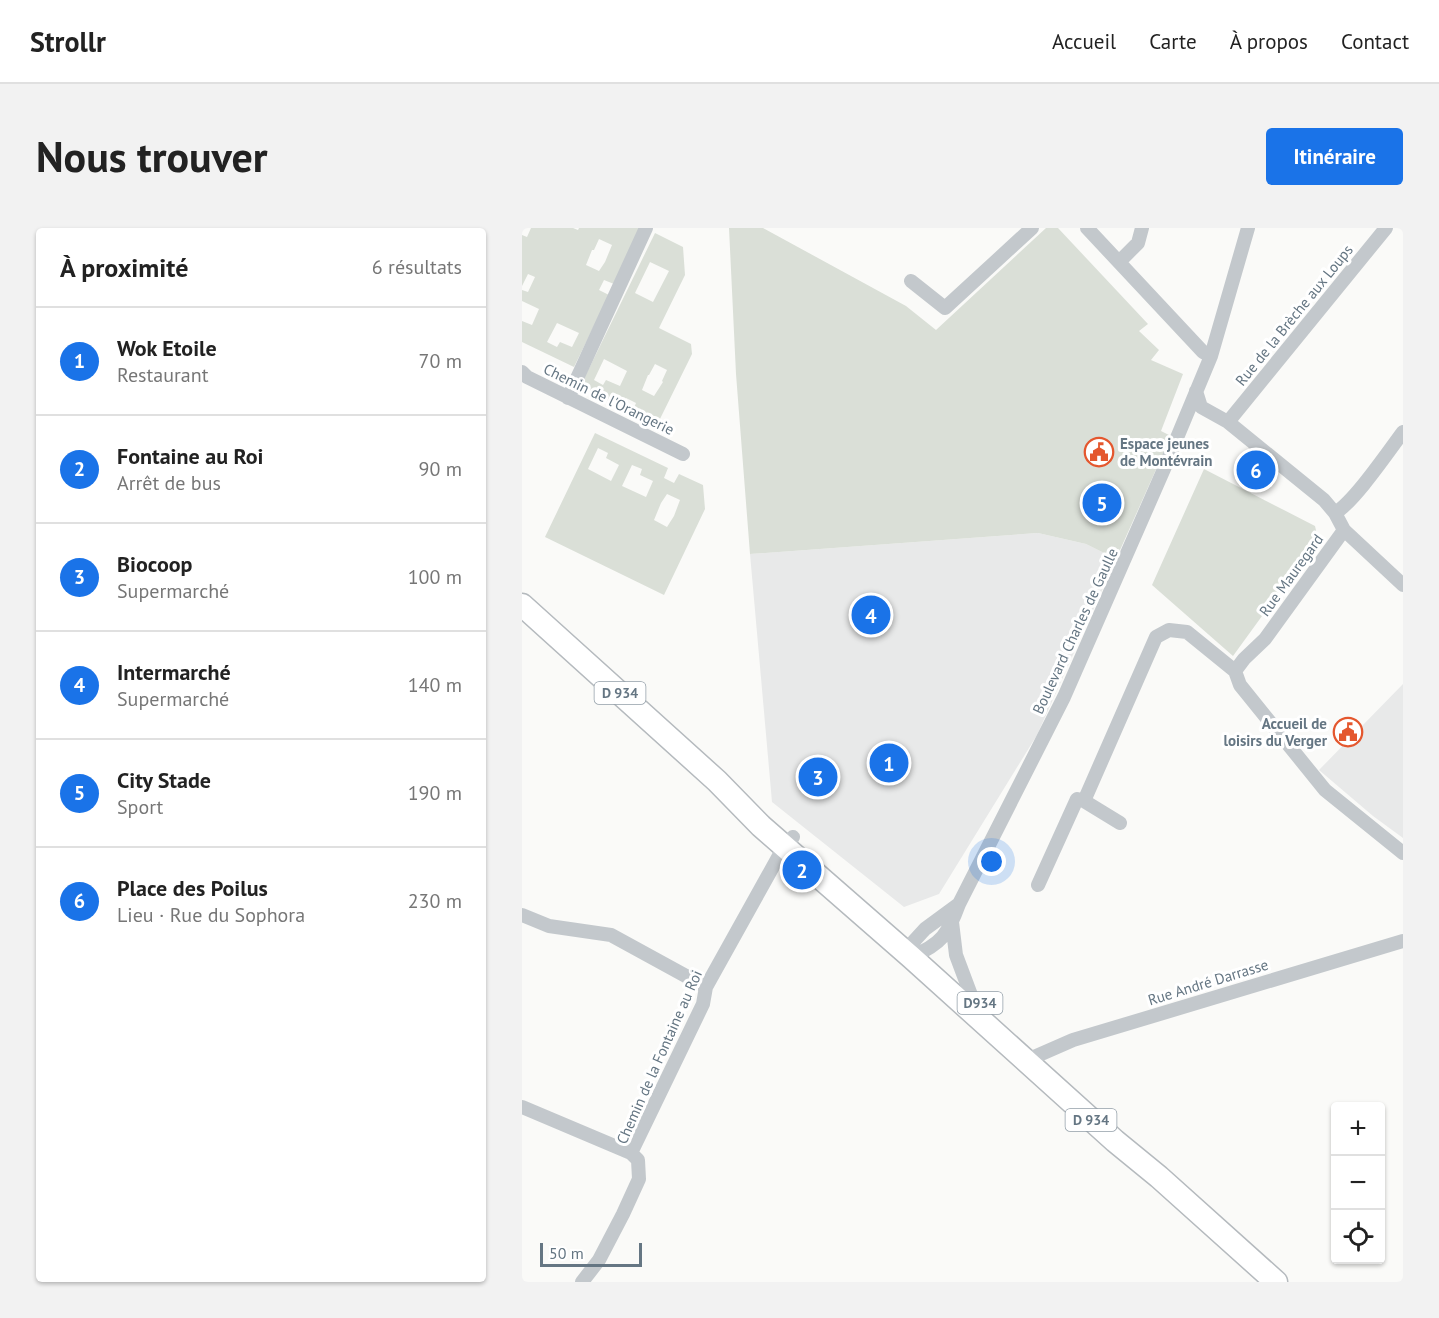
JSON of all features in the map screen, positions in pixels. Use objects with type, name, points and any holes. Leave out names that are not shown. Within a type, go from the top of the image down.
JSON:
[{"type":"main road","name":"D 934","points":[[522,605],[717,781],[761,826],[789,842],[917,950],[1114,1141],[1159,1177],[1276,1282]]},
{"type":"main road","name":"D934","points":[[917,950],[971,995],[1030,1058]]},
{"type":"street","points":[[568,398],[646,228]]},
{"type":"street","points":[[911,282],[945,308],[1032,228]]},
{"type":"street","points":[[1087,228],[1203,352],[1211,356]]},
{"type":"street","points":[[1119,262],[1138,243],[1142,228]]},
{"type":"street","name":"Boulevard Charles de Gaulle","points":[[917,950],[936,945],[947,934],[959,904],[1064,697],[1132,545],[1211,356],[1248,228]]},
{"type":"street","name":"Rue de la Brèche aux Loups","points":[[1228,422],[1386,228]]},
{"type":"street","name":"Chemin de l'Orangerie","points":[[522,372],[527,377],[568,398],[683,454]]},
{"type":"street","points":[[1196,391],[1201,407],[1228,422],[1324,500],[1335,513],[1344,531]]},
{"type":"street","points":[[1335,513],[1352,497],[1403,432]]},
{"type":"street","name":"Rue Mauregard","points":[[1235,671],[1265,639],[1344,531],[1403,585]]},
{"type":"street","points":[[1084,801],[1156,637],[1169,630],[1187,632],[1235,671],[1240,685],[1325,790],[1403,853]]},
{"type":"street","points":[[1038,885],[1077,799],[1120,823]]},
{"type":"street","name":"Chemin de la Fontaine au Roi","points":[[582,1282],[599,1260],[639,1179],[638,1160],[631,1153],[703,1004],[706,987],[789,842]]},
{"type":"street","name":"Boulevard Charles de Gaulle","points":[[917,950],[925,929],[959,904]]},
{"type":"street","points":[[522,915],[549,926],[611,935],[706,987]]},
{"type":"street","name":"Boulevard Charles de Gaulle","points":[[952,922],[956,955],[971,995]]},
{"type":"street","name":"Rue André Darrasse","points":[[1030,1058],[1072,1040],[1403,941]]},
{"type":"street","points":[[522,1107],[631,1153]]},
{"type":"shaded area","points":[[531,228],[578,230],[579,228],[641,228],[614,284],[604,280],[599,290],[609,295],[574,367],[522,342],[522,321],[532,325],[539,309],[522,301],[522,290],[528,292],[535,277],[528,274],[522,286],[522,235],[527,237]],"holes":[[[599,239],[612,245],[599,271],[586,265]],[[557,323],[579,333],[572,347],[560,342],[557,347],[547,342]]]},
{"type":"shaded area","points":[[729,228],[763,228],[906,306],[936,330],[1046,228],[1058,228],[1148,324],[1139,331],[1159,350],[1151,360],[1183,374],[1161,431],[1171,436],[1116,559],[1086,544],[1038,533],[750,554],[736,374]]},
{"type":"shaded area","points":[[655,233],[683,247],[685,275],[659,328],[691,344],[692,354],[657,425],[632,413],[636,403],[626,398],[621,407],[580,387]],"holes":[[[650,262],[669,271],[653,302],[635,293]],[[604,359],[627,371],[620,386],[606,380],[603,385],[594,380]],[[655,364],[667,370],[654,396],[642,390]]]},
{"type":"shaded area","points":[[595,433],[668,468],[664,478],[674,483],[679,474],[703,485],[705,509],[664,595],[545,537]],"holes":[[[598,448],[608,453],[606,458],[619,465],[611,481],[588,469]],[[632,465],[642,469],[640,475],[653,481],[646,497],[622,486]],[[667,494],[680,500],[667,527],[654,520]]]},
{"type":"shaded area","points":[[1204,469],[1315,526],[1318,539],[1233,656],[1152,585]]},
{"type":"shaded area","points":[[1038,533],[1086,544],[1116,559],[1037,735],[939,894],[904,907],[772,802],[750,554]]},
{"type":"shaded area","points":[[1403,684],[1403,838],[1319,770]]},
{"type":"place","name":"Espace jeunes de Montévrain","points":[[1099,452]]},
{"type":"place","name":"Place des Poilus","points":[[1256,470]]},
{"type":"place","name":"City Stade","points":[[1102,503]]},
{"type":"place","name":"Intermarché","points":[[871,615]]},
{"type":"place","name":"Accueil de loisirs du Verger","points":[[1348,732]]},
{"type":"place","name":"Wok Etoile","points":[[889,763]]},
{"type":"place","name":"Biocoop","points":[[818,777]]},
{"type":"place","name":"Fontaine au Roi","points":[[802,870]]}]
